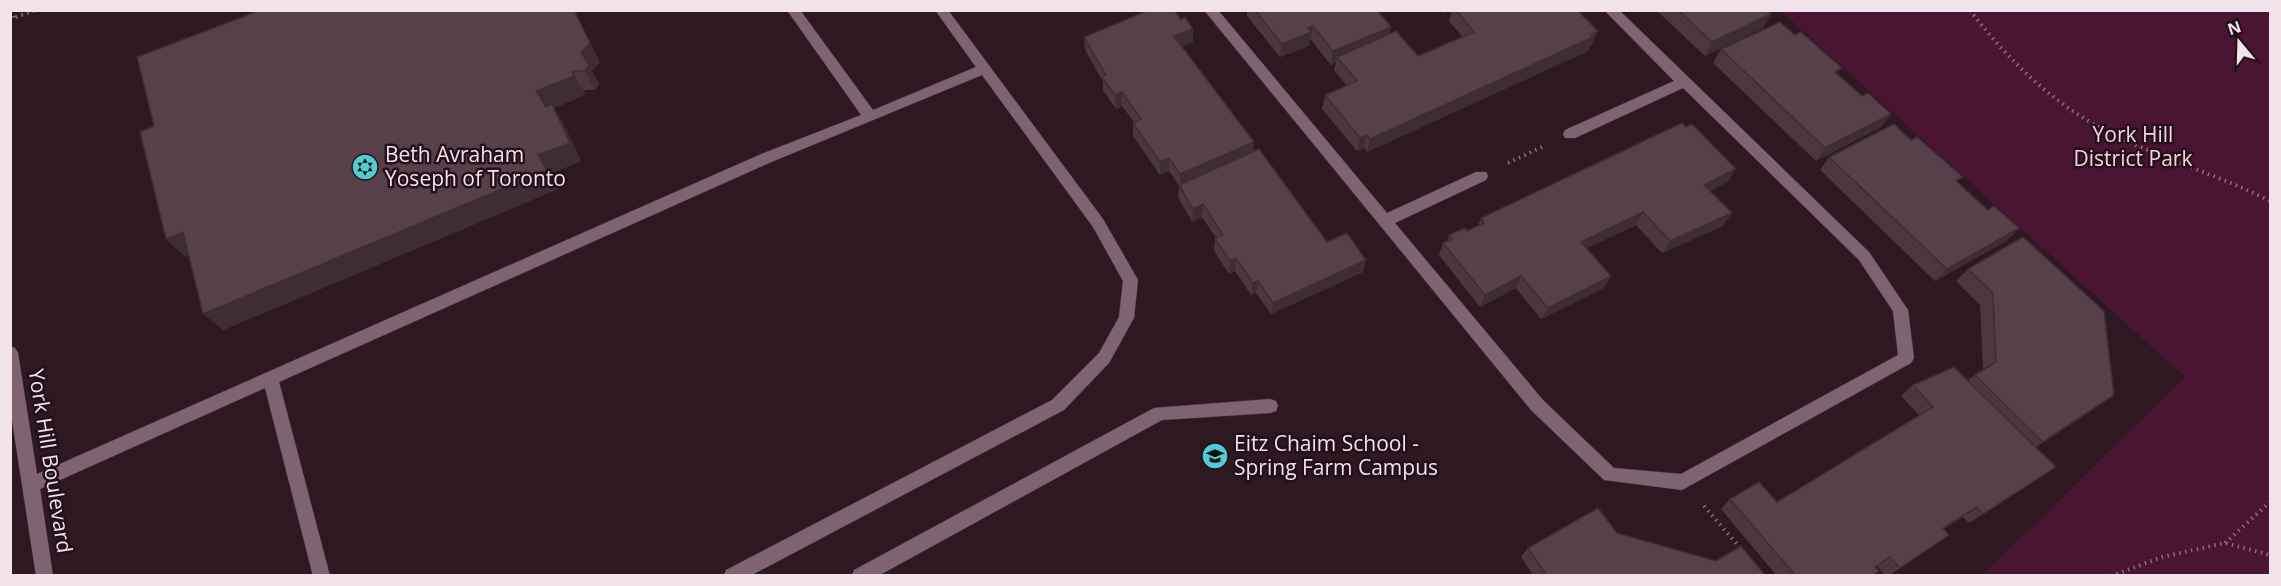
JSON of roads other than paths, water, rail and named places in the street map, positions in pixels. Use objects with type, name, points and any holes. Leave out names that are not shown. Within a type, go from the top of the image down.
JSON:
[{"type":"street","points":[[794,10],[870,117]]},
{"type":"street","points":[[732,576],[1058,405],[1104,358],[1126,318],[1131,280],[1098,222],[941,10]]},
{"type":"street","points":[[1210,10],[1537,405],[1610,475],[1682,482],[1906,358],[1900,310],[1864,256],[1610,10]]},
{"type":"street","points":[[30,485],[764,159],[984,69]]},
{"type":"street","points":[[1570,134],[1684,81]]},
{"type":"street","points":[[1384,221],[1481,176]]},
{"type":"street","name":"York Hill Boulevard","points":[[10,353],[45,576]]},
{"type":"street","points":[[270,378],[322,576]]},
{"type":"street","points":[[860,576],[1160,413],[1270,406]]},
{"type":"place","name":"Beth Avraham Yoseph of Toronto","points":[[365,167]]},
{"type":"place","name":"Eitz Chaim School - Spring Farm Campus","points":[[1215,456]]},
{"type":"park label","name":"York Hill District Park","points":[[2133,147]]}]
